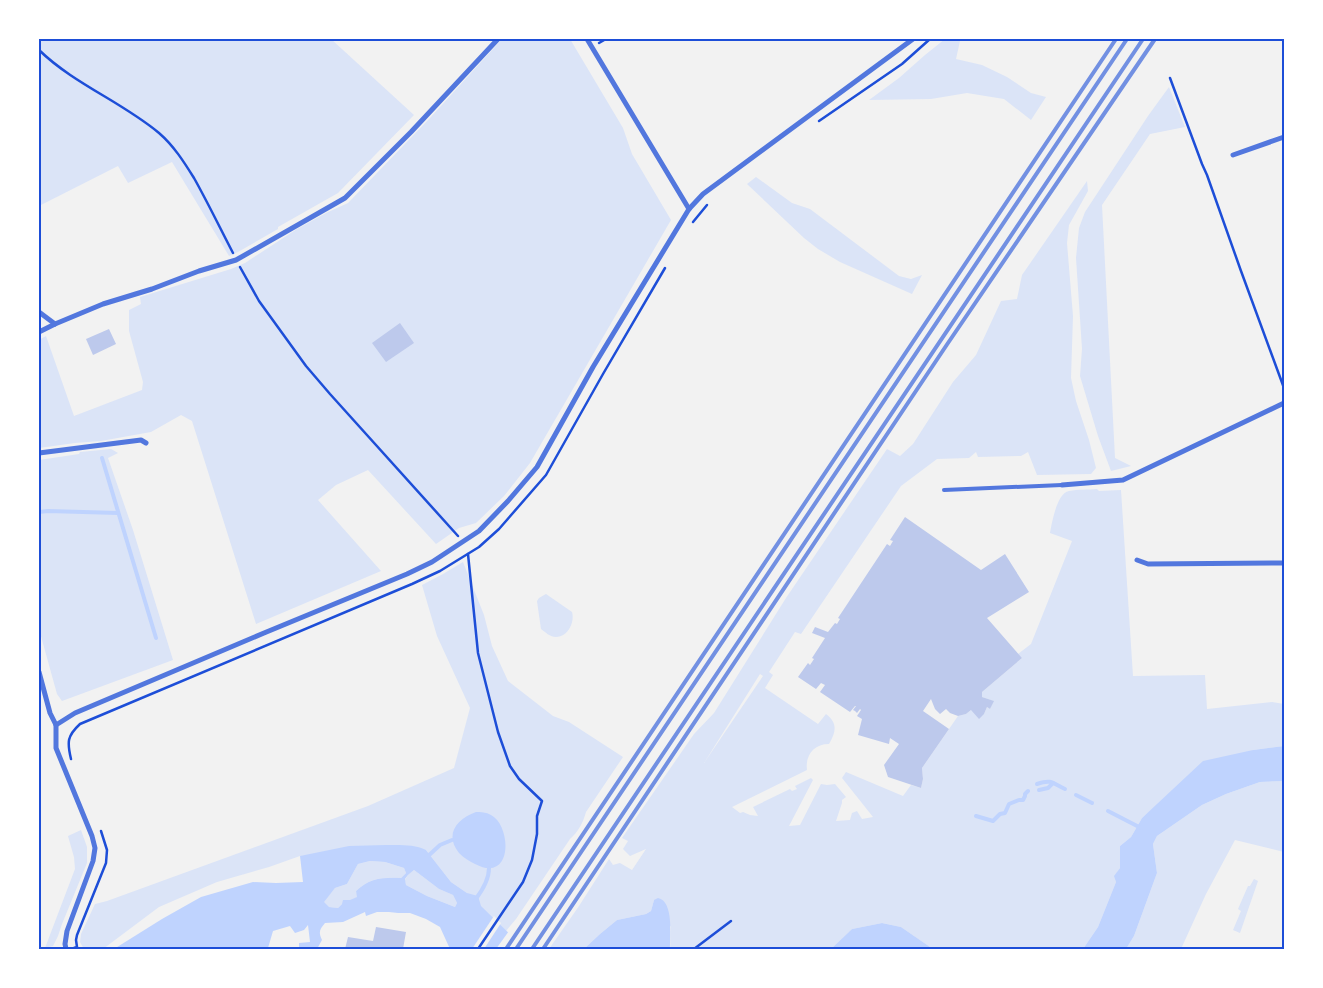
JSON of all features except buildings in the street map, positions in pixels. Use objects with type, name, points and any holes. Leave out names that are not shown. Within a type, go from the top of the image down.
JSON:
[{"type":"street","points":[[39,332],[103,304],[236,260],[345,198],[411,132],[498,39]]},
{"type":"street","points":[[587,39],[689,209]]},
{"type":"street","points":[[56,725],[75,713],[407,574],[432,562],[479,531],[537,467],[593,367],[689,209],[703,194],[913,39]]},
{"type":"street","points":[[1232,155],[1284,137]]},
{"type":"street","points":[[39,312],[55,324]]},
{"type":"street","points":[[1062,484],[1120,481],[1284,403]]},
{"type":"street","points":[[39,453],[141,440],[146,443]]},
{"type":"street","points":[[1137,560],[1148,564],[1284,563]]},
{"type":"street","points":[[39,672],[50,713],[56,725],[56,748],[92,836],[95,848],[94,861],[67,930],[66,949]]},
{"type":"lane","points":[[944,490],[1062,484]]},
{"type":"path","points":[[812,126],[902,64],[930,39]]},
{"type":"path","points":[[39,50],[76,78],[144,122],[160,134],[178,153],[207,200],[236,260],[259,301],[306,366],[459,537]]},
{"type":"path","points":[[1170,78],[1202,164],[1208,175],[1284,388]]},
{"type":"path","points":[[690,226],[710,202]]},
{"type":"path","points":[[594,390],[668,264]]},
{"type":"path","points":[[72,763],[68,745],[72,732],[80,724],[440,571],[467,552],[480,547],[499,528]]},
{"type":"path","points":[[467,552],[478,653],[498,732],[510,766],[519,780],[542,801],[537,816],[532,860],[523,882],[478,949]]},
{"type":"path","points":[[694,949],[731,922]]},
{"type":"path","points":[[78,931],[76,940],[78,947]]},
{"type":"shaded area","points":[[39,39],[331,39],[414,115],[338,193],[229,256],[172,162],[128,183],[118,166],[39,206]]},
{"type":"shaded area","points":[[502,39],[570,39],[623,128],[632,154],[671,220],[530,463],[504,496],[476,523],[459,528],[436,544],[368,470],[336,485],[318,500],[381,571],[256,624],[192,421],[181,415],[151,432],[101,441],[39,448],[39,340],[46,336],[74,416],[142,390],[143,382],[129,331],[129,310],[141,304],[140,297],[245,263],[297,229],[348,203],[429,119]]},
{"type":"shaded area","points":[[945,39],[959,39],[956,59],[982,65],[1007,77],[1031,93],[1046,97],[1031,120],[1004,99],[967,93],[931,99],[869,100],[899,78]]},
{"type":"shaded area","points":[[1169,87],[1185,127],[1150,134],[1102,205],[1115,458],[1131,466],[1111,471],[1098,436],[1080,376],[1082,349],[1076,258],[1079,228],[1085,212]]},
{"type":"shaded area","points":[[756,177],[792,203],[810,209],[899,276],[911,279],[922,275],[912,294],[840,262],[818,249],[747,184]]},
{"type":"shaded area","points":[[1087,181],[1088,191],[1069,225],[1067,243],[1073,316],[1071,378],[1096,468],[1091,474],[1037,475],[1028,452],[1021,456],[978,457],[976,452],[969,458],[937,459],[901,486],[801,634],[795,632],[769,672],[773,675],[765,688],[818,724],[826,714],[830,717],[835,728],[829,744],[819,746],[812,751],[807,760],[807,770],[732,807],[740,813],[758,816],[753,807],[790,789],[792,791],[797,789],[795,786],[811,778],[813,780],[789,826],[800,825],[821,784],[835,784],[846,797],[842,800],[836,821],[850,820],[852,813],[857,811],[862,819],[873,817],[842,778],[846,772],[903,796],[911,785],[921,788],[923,779],[922,768],[958,716],[966,714],[971,710],[984,714],[987,707],[990,709],[993,701],[982,697],[982,692],[1022,658],[1018,654],[1031,644],[1072,541],[1050,533],[1054,515],[1061,497],[1069,491],[1076,490],[1121,490],[1133,676],[1205,675],[1207,709],[1272,702],[1284,704],[1284,746],[1253,750],[1157,805],[1142,818],[1131,837],[1120,846],[1120,868],[1115,876],[1116,882],[1098,927],[1083,949],[933,949],[901,927],[882,923],[852,929],[831,949],[670,949],[671,927],[654,900],[651,911],[646,914],[617,920],[584,949],[549,949],[609,859],[613,865],[620,863],[632,870],[646,849],[630,856],[623,849],[628,841],[622,838],[694,734],[714,713],[786,598],[887,449],[900,456],[913,444],[953,382],[976,355],[1001,301],[1017,299],[1022,275]],"holes":[[[760,674],[763,676],[704,763]]]},
{"type":"shaded area","points":[[111,449],[118,453],[108,458],[133,530],[173,660],[62,701],[57,694],[39,629],[39,460],[79,454],[80,452]]},
{"type":"shaded area","points":[[463,562],[484,615],[492,646],[508,681],[553,716],[569,722],[623,757],[586,812],[578,830],[506,931],[467,893],[451,882],[426,850],[300,856],[217,882],[159,907],[103,949],[84,949],[80,942],[81,934],[95,904],[368,806],[454,768],[470,708],[437,636],[422,585]]},
{"type":"shaded area","points":[[546,594],[572,612],[570,628],[560,636],[552,636],[541,629],[537,601]]},
{"type":"shaded area","points":[[1284,781],[1284,852],[1235,840],[1206,894],[1181,949],[1126,949],[1134,936],[1157,873],[1153,844],[1157,836],[1202,805],[1226,794],[1260,782]]},
{"type":"shaded area","points":[[81,830],[87,847],[87,863],[58,936],[53,946],[45,948],[75,869],[74,857],[68,836]]},
{"type":"shaded area","points":[[370,861],[385,862],[404,868],[406,873],[401,878],[383,878],[366,883],[356,891],[358,897],[342,904],[338,908],[328,907],[323,902],[335,888],[347,884],[358,864]]},
{"type":"shaded area","points":[[414,870],[439,889],[453,895],[457,903],[455,907],[406,885],[405,880]]},
{"type":"shaded area","points":[[1254,879],[1258,881],[1240,933],[1233,930],[1241,911],[1238,909],[1248,886],[1250,886]]},
{"type":"water","points":[[1284,746],[1284,781],[1260,782],[1226,794],[1202,805],[1157,836],[1153,844],[1157,873],[1134,936],[1126,949],[1083,949],[1098,927],[1116,882],[1114,876],[1120,868],[1120,846],[1131,837],[1142,818],[1203,761],[1253,750]]},
{"type":"water","points":[[476,812],[491,815],[498,821],[503,830],[505,851],[502,860],[496,866],[487,868],[475,864],[461,855],[455,846],[453,834],[458,823]]},
{"type":"water","points":[[406,845],[426,850],[451,882],[467,893],[478,896],[481,906],[525,949],[450,949],[440,927],[426,919],[410,913],[377,912],[366,916],[365,912],[343,922],[325,923],[320,931],[322,940],[317,949],[299,949],[299,943],[310,942],[308,925],[304,930],[295,933],[290,926],[273,931],[268,948],[265,949],[114,949],[201,897],[253,882],[303,882],[300,856],[349,846]],"holes":[[[370,861],[385,862],[404,868],[406,873],[401,878],[383,878],[366,883],[356,891],[357,897],[343,900],[338,908],[329,907],[324,902],[335,888],[347,884],[358,864]],[[414,870],[439,889],[453,895],[457,903],[455,907],[406,885],[405,879]]]},
{"type":"water","points":[[658,898],[667,906],[669,912],[670,949],[584,949],[617,920],[646,914],[651,911],[654,900]]},
{"type":"water","points":[[882,923],[901,927],[933,949],[831,949],[852,929]]},
{"type":"pier","points":[[494,916],[501,923],[484,949],[472,949]]},
{"type":"pier","points":[[509,931],[515,935],[528,949],[496,949]]},
{"type":"waterway","points":[[102,458],[156,638]]},
{"type":"waterway","points":[[39,512],[118,513]]},
{"type":"waterway","points":[[1037,784],[1049,782],[1065,789]]},
{"type":"waterway","points":[[1039,790],[1048,788],[1053,783]]},
{"type":"waterway","points":[[976,816],[993,821],[1000,814],[1005,813],[1009,804],[1023,800],[1028,791]]},
{"type":"waterway","points":[[1076,795],[1092,803]]},
{"type":"waterway","points":[[1108,811],[1141,828]]},
{"type":"waterway","points":[[427,857],[440,845],[452,840]]},
{"type":"waterway","points":[[475,900],[485,885],[489,868]]},
{"type":"railway","points":[[506,949],[1116,39]]},
{"type":"railway","points":[[516,949],[1127,39]]},
{"type":"railway","points":[[532,949],[1143,39]]},
{"type":"railway","points":[[543,949],[948,343],[1155,39]]}]
